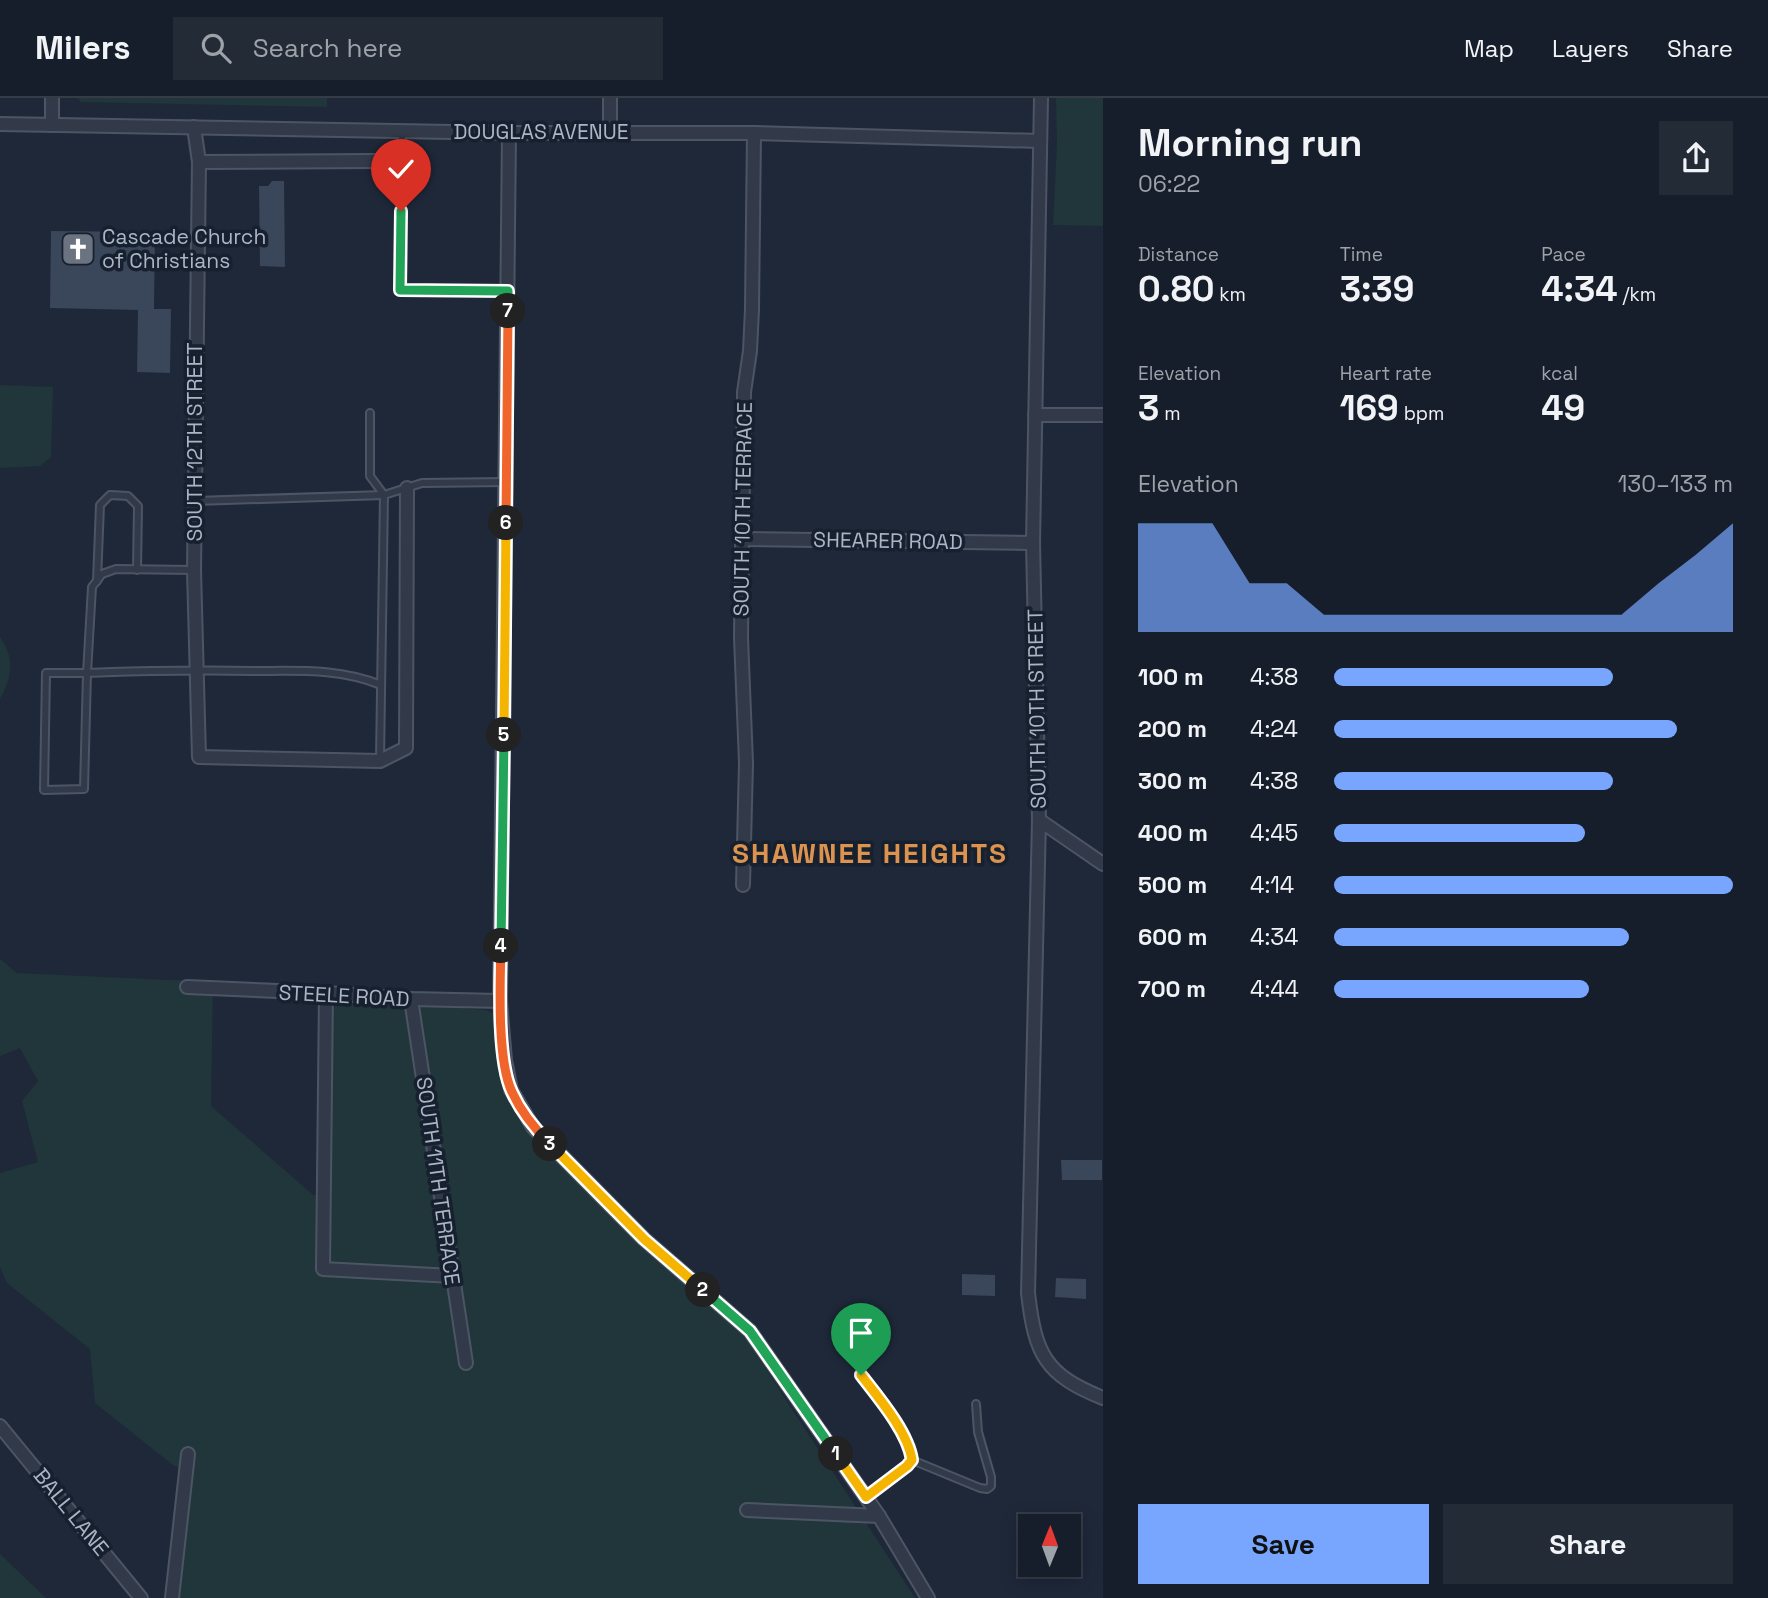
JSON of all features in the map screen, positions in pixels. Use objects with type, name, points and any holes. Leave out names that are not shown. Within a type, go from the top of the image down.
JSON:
[{"type":"street","points":[[52,98],[52,125]]},
{"type":"street","points":[[610,98],[610,133]]},
{"type":"street","name":"SOUTH 10TH STREET","points":[[1041,98],[1033,543],[1040,820],[1028,1293],[1031,1321],[1038,1346],[1060,1378],[1103,1398]]},
{"type":"street","name":"DOUGLAS AVENUE","points":[[0,124],[402,131],[754,133],[1039,141]]},
{"type":"street","name":"SOUTH 12TH STREET","points":[[194,127],[199,162],[194,570],[199,757],[380,761]]},
{"type":"street","points":[[509,132],[500,1001],[505,1060],[511,1090],[533,1127],[644,1239],[750,1331],[879,1516],[928,1598]]},
{"type":"street","name":"SOUTH 10TH TERRACE","points":[[743,885],[746,763],[741,637],[744,392],[752,309],[754,133]]},
{"type":"street","points":[[199,162],[375,162]]},
{"type":"street","points":[[1035,415],[1103,415]]},
{"type":"street","points":[[380,761],[406,748],[407,488]]},
{"type":"street","name":"SHEARER ROAD","points":[[742,539],[1033,543]]},
{"type":"street","points":[[1040,820],[1103,864]]},
{"type":"street","name":"STEELE ROAD","points":[[187,987],[500,1001]]},
{"type":"street","points":[[326,993],[323,1269],[452,1276]]},
{"type":"street","name":"SOUTH 11TH TERRACE","points":[[411,999],[466,1363]]},
{"type":"street","name":"BALL LANE","points":[[0,1426],[141,1598]]},
{"type":"street","points":[[172,1598],[188,1454]]},
{"type":"street","points":[[747,1510],[879,1516]]},
{"type":"lane","points":[[402,131],[400,290],[508,291]]},
{"type":"lane","points":[[370,413],[370,476],[384,495],[380,761]]},
{"type":"lane","points":[[195,500],[384,495],[422,483],[507,482]]},
{"type":"lane","points":[[97,581],[100,505],[110,495],[128,496],[138,506],[137,570]]},
{"type":"lane","points":[[194,570],[116,569],[102,574],[92,587],[87,673],[84,789],[44,790],[46,673],[87,673],[197,670],[338,672],[381,685]]},
{"type":"lane","points":[[871,1334],[860,1363],[861,1375],[902,1434],[912,1460]]},
{"type":"lane","points":[[912,1460],[979,1488],[987,1489],[991,1486],[991,1477],[978,1432],[976,1404]]},
{"type":"lane","points":[[866,1497],[912,1460]]},
{"type":"green space","points":[[78,98],[327,98],[327,107],[81,102]]},
{"type":"green space","points":[[1056,98],[1103,98],[1103,226],[1053,225]]},
{"type":"green space","points":[[0,385],[53,387],[51,457],[40,466],[0,468]]},
{"type":"green space","points":[[0,637],[8,652],[10,668],[0,699]]},
{"type":"green space","points":[[0,959],[17,973],[213,982],[211,1106],[313,1195],[328,1197],[336,1004],[350,999],[486,1010],[493,1013],[501,1082],[519,1119],[546,1151],[745,1337],[915,1598],[177,1598],[190,1474],[173,1465],[95,1403],[90,1349],[7,1283],[0,1267],[0,1173],[38,1162],[22,1101],[38,1081],[20,1048],[0,1056]]},
{"type":"green space","points":[[0,1554],[46,1598],[0,1598]]},
{"type":"building","points":[[272,181],[284,181],[285,267],[260,266],[259,186],[268,186]]},
{"type":"building","points":[[51,231],[155,232],[154,309],[171,309],[170,373],[137,372],[138,310],[50,308]]},
{"type":"building","points":[[1061,1160],[1102,1160],[1102,1180],[1062,1180]]},
{"type":"building","points":[[962,1274],[995,1275],[995,1296],[962,1295]]},
{"type":"building","points":[[1056,1278],[1086,1279],[1086,1299],[1055,1297]]},
{"type":"place","name":"Cascade Church of Christians","points":[[78,249]]},
{"type":"district","name":"SHAWNEE HEIGHTS","points":[[870,853]]},
{"type":"route","points":[[401,211],[400,290],[508,291],[500,1001],[505,1060],[511,1090],[533,1127],[644,1239],[750,1331],[866,1497],[912,1460],[902,1434],[861,1375]]}]
